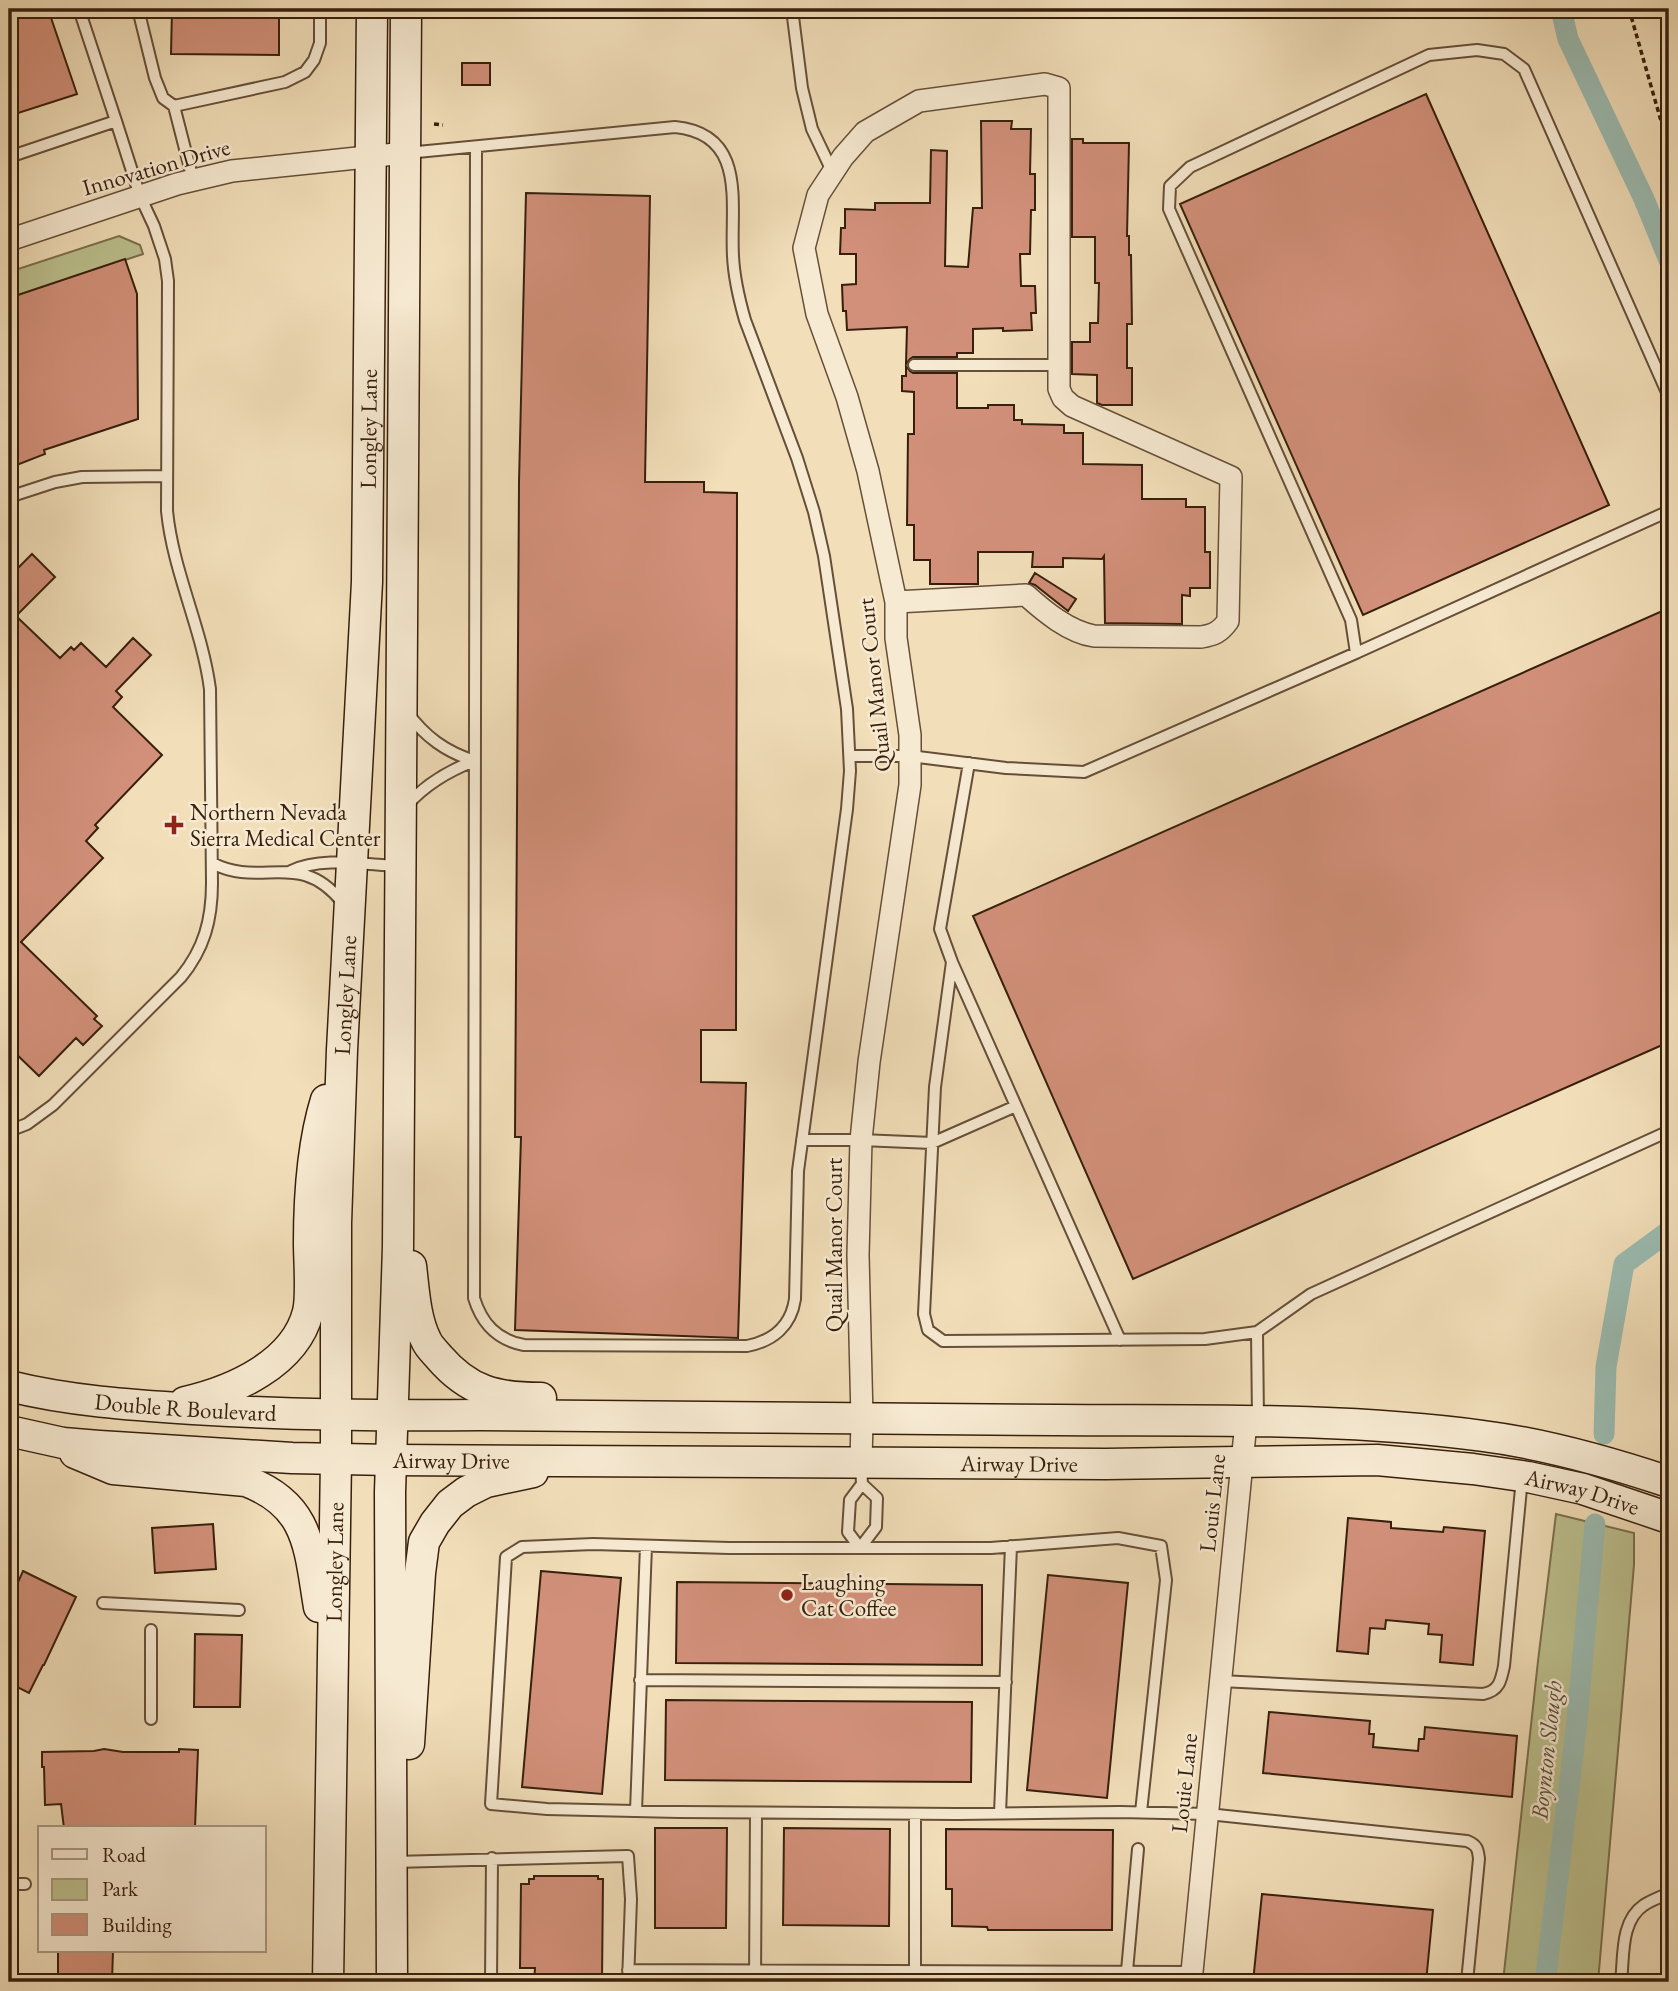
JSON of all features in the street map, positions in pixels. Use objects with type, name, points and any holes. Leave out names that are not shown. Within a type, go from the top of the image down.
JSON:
[{"type":"main road","name":"Longley Lane","points":[[372,9],[368,556],[342,1050],[336,1223],[335,1415],[363,1459],[392,1856],[392,1982]]},
{"type":"main road","name":"Longley Lane","points":[[328,1982],[331,1679],[363,1459],[379,1416],[398,1247],[406,9]]},
{"type":"main road","points":[[146,1406],[186,1402],[235,1385],[273,1364],[287,1352],[302,1330],[309,1310],[309,1238],[313,1174],[323,1112],[342,1050]]},
{"type":"main road","points":[[397,1173],[418,1317],[426,1342],[458,1377],[479,1390],[503,1395],[528,1398],[698,1398],[743,1408],[762,1417]]},
{"type":"main road","name":"Double R Boulevard","points":[[9,1386],[73,1399],[146,1406],[379,1416]]},
{"type":"main road","name":"Airway Drive","points":[[379,1416],[1252,1422],[1414,1429],[1483,1436],[1582,1456],[1669,1482]]},
{"type":"main road","points":[[20,1434],[113,1469],[246,1481],[266,1488],[281,1499],[296,1516],[308,1542],[331,1679]]},
{"type":"main road","name":"Double R Boulevard","points":[[20,1434],[63,1443],[99,1446],[363,1459]]},
{"type":"main road","name":"Airway Drive","points":[[363,1459],[618,1461],[861,1473],[1106,1464],[1377,1460],[1523,1476],[1583,1489],[1669,1518]]},
{"type":"main road","points":[[392,1856],[404,1814],[424,1542],[450,1504],[486,1482],[520,1474],[618,1461]]},
{"type":"street","name":"Quail Manor Court","points":[[861,1473],[858,1255],[862,1140],[870,1062],[910,785],[911,756],[896,638],[896,602],[868,471],[847,397],[817,314],[804,248],[818,195],[865,132],[919,101],[1045,84],[1059,88],[1059,365]]},
{"type":"street","name":"Innovation Drive","points":[[9,240],[139,196],[232,171],[405,153]]},
{"type":"street","points":[[896,602],[1026,595],[1039,607],[1080,634],[1094,636],[1201,637],[1220,631],[1228,621],[1231,477],[1072,406],[1059,390],[1059,365]]},
{"type":"street","name":"Louis Lane","points":[[1230,1589],[1242,1462],[1252,1422]]},
{"type":"street","name":"Louie Lane","points":[[1192,1977],[1230,1589]]},
{"type":"lane","points":[[9,1132],[27,1124],[52,1105],[188,968],[200,948],[211,909],[210,689],[205,659],[170,535],[167,511],[168,281],[154,226],[139,196],[79,9]]},
{"type":"lane","points":[[138,9],[155,78],[163,98],[174,106],[193,180]]},
{"type":"lane","points":[[174,106],[285,82],[305,72],[314,60],[320,43],[320,9]]},
{"type":"lane","points":[[792,9],[802,88],[812,130],[833,173]]},
{"type":"lane","points":[[1356,653],[1350,620],[1169,209],[1170,186],[1190,167],[1429,55],[1477,50],[1504,54],[1524,69],[1669,397]]},
{"type":"lane","points":[[9,157],[116,121]]},
{"type":"lane","points":[[405,153],[476,146],[675,127],[705,135],[713,142],[726,158],[732,177],[733,256],[739,298],[814,512],[824,556],[847,709],[849,755],[847,809],[796,1192],[794,1308],[785,1326],[768,1340],[747,1346],[524,1345],[505,1339],[489,1327],[477,1309],[473,1288],[476,146]]},
{"type":"lane","points":[[914,365],[1059,365]]},
{"type":"lane","points":[[9,497],[55,482],[82,477],[166,476]]},
{"type":"lane","points":[[849,755],[911,756],[1006,768],[1084,772],[1356,653],[1669,511]]},
{"type":"lane","points":[[401,700],[408,714],[428,737],[452,752],[475,761]]},
{"type":"lane","points":[[400,813],[433,782],[460,766],[475,761]]},
{"type":"lane","points":[[969,763],[940,929],[952,962],[1120,1340]]},
{"type":"lane","points":[[212,863],[232,872],[288,872],[310,876],[323,882],[349,914]]},
{"type":"lane","points":[[288,872],[313,863],[400,866]]},
{"type":"lane","points":[[952,962],[935,1087],[924,1314],[928,1329],[943,1341],[1205,1339],[1257,1332],[1311,1294],[1669,1131]]},
{"type":"lane","points":[[802,1140],[932,1143],[1016,1106]]},
{"type":"lane","points":[[1252,1422],[1257,1332]]},
{"type":"lane","points":[[860,1548],[848,1532],[850,1500],[861,1473]]},
{"type":"lane","points":[[860,1548],[876,1527],[877,1498],[861,1473]]},
{"type":"lane","points":[[1220,1681],[1483,1694],[1492,1692],[1500,1685],[1504,1666],[1523,1476]]},
{"type":"lane","points":[[1141,1812],[1166,1580],[1161,1546],[1118,1538],[991,1548],[729,1548],[593,1544],[522,1547],[506,1557],[491,1804],[547,1809],[636,1811],[1208,1814],[1467,1841],[1475,1844],[1479,1859],[1467,1982]]},
{"type":"lane","points":[[636,1811],[646,1546]]},
{"type":"lane","points":[[1000,1813],[1011,1546]]},
{"type":"lane","points":[[103,1604],[239,1610]]},
{"type":"lane","points":[[151,1630],[152,1719]]},
{"type":"lane","points":[[640,1680],[1006,1682]]},
{"type":"lane","points":[[755,1976],[756,1812]]},
{"type":"lane","points":[[915,1814],[915,1977]]},
{"type":"lane","points":[[1126,1977],[1138,1849]]},
{"type":"lane","points":[[392,1856],[628,1856],[631,1899],[628,1982]]},
{"type":"lane","points":[[491,1982],[492,1858]]},
{"type":"lane","points":[[9,1884],[24,1884]]},
{"type":"lane","points":[[1621,1982],[1629,1923],[1644,1905],[1669,1893]]},
{"type":"lane","points":[[628,1970],[755,1976],[1192,1977]]},
{"type":"path","points":[[1629,9],[1669,149]]},
{"type":"path","points":[[434,124],[443,125]]},
{"type":"green space","points":[[119,236],[140,245],[143,254],[9,298],[9,272]]},
{"type":"green space","points":[[1556,1514],[1634,1533],[1634,1565],[1598,1982],[1503,1982],[1538,1661]]},
{"type":"building","points":[[9,9],[48,9],[77,94],[9,116]]},
{"type":"building","points":[[172,9],[279,9],[279,55],[171,54]]},
{"type":"building","points":[[462,63],[490,63],[490,85],[462,85]]},
{"type":"building","points":[[1426,94],[1609,505],[1363,615],[1180,204]]},
{"type":"building","points":[[981,121],[1012,121],[1011,129],[1031,129],[1030,174],[1035,174],[1035,210],[1031,210],[1030,254],[1020,254],[1021,286],[1035,286],[1036,313],[1031,313],[1032,330],[973,329],[973,353],[957,353],[957,357],[913,357],[906,364],[907,327],[847,330],[842,285],[856,284],[856,254],[840,254],[845,209],[875,210],[875,203],[930,203],[931,150],[947,151],[945,266],[968,267],[973,208],[982,208]]},
{"type":"building","points":[[1072,139],[1083,139],[1083,143],[1129,143],[1127,236],[1131,255],[1132,324],[1127,324],[1127,368],[1132,368],[1132,405],[1097,403],[1097,375],[1072,374],[1072,342],[1090,342],[1090,323],[1098,323],[1099,283],[1095,283],[1095,237],[1072,237]]},
{"type":"building","points":[[526,193],[650,196],[645,482],[704,482],[704,492],[737,493],[736,1030],[701,1030],[701,1082],[746,1083],[738,1338],[515,1330],[521,1137],[515,1137],[519,482]]},
{"type":"building","points":[[125,259],[137,294],[138,419],[44,450],[45,454],[9,468],[9,298]]},
{"type":"building","points":[[906,366],[913,373],[957,373],[957,408],[1014,405],[1014,420],[1022,420],[1022,424],[1064,425],[1064,433],[1083,433],[1083,464],[1142,465],[1142,499],[1186,499],[1186,507],[1205,507],[1205,552],[1210,552],[1210,588],[1190,588],[1190,596],[1182,595],[1182,624],[1105,623],[1104,556],[1102,559],[1063,558],[1063,567],[1032,567],[1033,552],[978,552],[978,584],[930,584],[930,560],[914,560],[914,525],[907,525],[908,434],[914,434],[914,392],[902,391],[902,376],[906,376]]},
{"type":"building","points":[[32,554],[55,577],[16,616],[60,658],[71,647],[74,650],[81,643],[106,667],[133,638],[151,655],[116,691],[122,697],[113,707],[162,755],[95,825],[98,828],[86,841],[103,858],[21,942],[97,1016],[94,1019],[102,1026],[83,1045],[76,1038],[39,1076],[9,1047],[9,577]]},
{"type":"building","points":[[1035,573],[1076,599],[1068,611],[1029,583]]},
{"type":"building","points":[[1669,608],[1669,1042],[1133,1279],[973,916]]},
{"type":"building","points":[[1348,1518],[1391,1522],[1391,1528],[1443,1532],[1444,1527],[1485,1531],[1473,1665],[1440,1662],[1442,1635],[1428,1634],[1429,1624],[1386,1620],[1385,1629],[1370,1628],[1368,1654],[1337,1651]]},
{"type":"building","points":[[213,1524],[216,1569],[155,1573],[152,1528]]},
{"type":"building","points":[[23,1571],[76,1597],[29,1693],[9,1683],[9,1602]]},
{"type":"building","points":[[541,1571],[621,1578],[602,1794],[522,1787]]},
{"type":"building","points":[[1048,1575],[1128,1583],[1107,1798],[1027,1790]]},
{"type":"building","points":[[677,1582],[982,1585],[982,1665],[676,1663]]},
{"type":"building","points":[[195,1634],[242,1635],[240,1707],[194,1707]]},
{"type":"building","points":[[666,1700],[972,1702],[971,1782],[665,1780]]},
{"type":"building","points":[[1269,1712],[1370,1721],[1369,1734],[1374,1734],[1373,1747],[1418,1751],[1419,1739],[1424,1739],[1425,1727],[1517,1736],[1512,1797],[1263,1773]]},
{"type":"building","points":[[198,1750],[195,1826],[64,1826],[61,1804],[45,1805],[42,1752]]},
{"type":"building","points":[[655,1828],[727,1828],[726,1928],[655,1928]]},
{"type":"building","points":[[784,1828],[890,1829],[889,1926],[783,1925]]},
{"type":"building","points":[[946,1829],[1113,1830],[1112,1930],[988,1930],[987,1927],[952,1926],[952,1889],[946,1889]]},
{"type":"building","points":[[534,1876],[598,1876],[598,1879],[603,1879],[602,1982],[534,1982],[535,1968],[520,1968],[521,1884],[529,1884],[529,1879],[534,1879]]},
{"type":"building","points":[[1262,1894],[1433,1910],[1426,1982],[1253,1982]]},
{"type":"building","points":[[58,1952],[113,1952],[112,1982],[58,1982]]},
{"type":"waterway","points":[[1561,9],[1568,39],[1644,199],[1669,260]]},
{"type":"waterway","points":[[1604,1434],[1606,1367],[1624,1264],[1669,1231]]},
{"type":"waterway","name":"Boynton Slough","points":[[1545,1982],[1576,1730],[1595,1524]]},
{"type":"place","name":"Northern Nevada Sierra Medical Center","points":[[174,825]]},
{"type":"place","name":"Laughing Cat Coffee","points":[[787,1595]]}]
